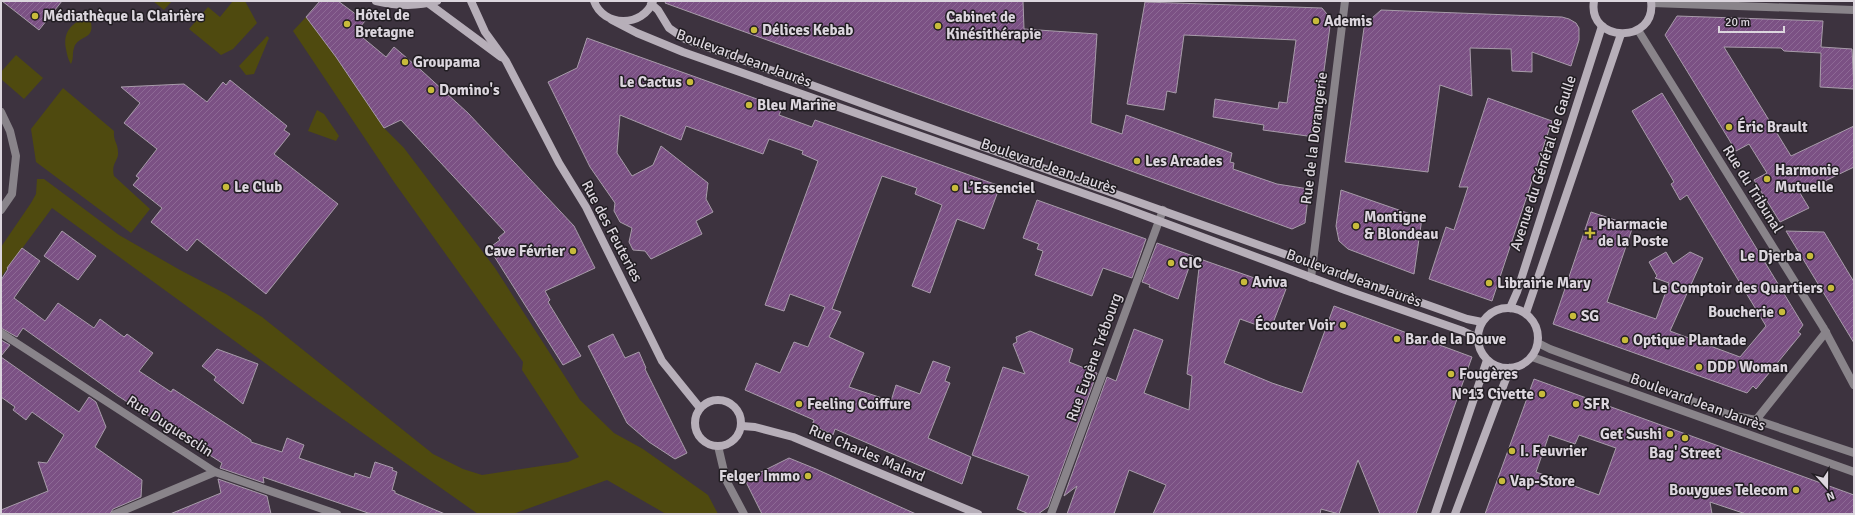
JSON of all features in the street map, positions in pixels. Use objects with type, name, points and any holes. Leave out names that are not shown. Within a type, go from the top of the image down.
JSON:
[{"type":"main road","points":[[376,1],[396,6],[428,4],[437,1]]},
{"type":"main road","name":"Rue des Feuteries","points":[[471,1],[485,32],[506,61],[559,163],[586,207],[662,361],[700,408]]},
{"type":"main road","points":[[1594,1],[1595,16],[1602,26],[1608,31],[1621,34],[1638,30],[1648,18],[1651,2]]},
{"type":"main road","name":"Boulevard Jean Jaurès","points":[[592,2],[602,13],[612,20],[637,33],[683,52],[1119,206],[1311,278],[1463,331],[1478,338]]},
{"type":"main road","points":[[612,20],[624,22],[636,19],[645,13],[652,3]]},
{"type":"main road","name":"Boulevard Jean Jaurès","points":[[652,3],[669,28],[685,39],[906,120],[1467,319],[1482,322]]},
{"type":"main road","name":"Rue des Feuteries","points":[[428,4],[506,61]]},
{"type":"main road","name":"Avenue du Général de Gaulle","points":[[1510,308],[1517,292],[1602,26]]},
{"type":"main road","name":"Avenue du Général de Gaulle","points":[[1526,313],[1621,34]]},
{"type":"main road","points":[[1510,308],[1526,313],[1537,327],[1538,344],[1532,357],[1526,363],[1510,368],[1494,365],[1487,360],[1479,346],[1478,338],[1482,322],[1494,311],[1510,308]]},
{"type":"main road","points":[[1435,514],[1487,360]]},
{"type":"main road","points":[[1456,514],[1510,368]]},
{"type":"main road","points":[[715,399],[728,401],[738,410],[742,426],[739,434],[734,440],[727,444],[718,446],[706,443],[697,434],[695,420],[700,408],[708,401],[715,399]]},
{"type":"main road","name":"Rue Charles Malard","points":[[742,426],[793,437],[978,514]]},
{"type":"street","name":"Rue de la Dorangerie","points":[[1311,278],[1345,1]]},
{"type":"street","points":[[1651,2],[1854,10]]},
{"type":"street","name":"Rue du Tribunal","points":[[1638,30],[1826,332],[1854,385]]},
{"type":"street","points":[[1,112],[10,131],[16,156],[12,194],[1,210]]},
{"type":"street","name":"Rue Eugène Trébourg","points":[[1051,514],[1163,210]]},
{"type":"street","points":[[1756,420],[1826,332]]},
{"type":"street","name":"Rue Duguesclin","points":[[1,333],[215,472],[337,514]]},
{"type":"street","name":"Boulevard Jean Jaurès","points":[[1538,344],[1730,415],[1756,420],[1854,453]]},
{"type":"street","name":"Boulevard Jean Jaurès","points":[[1532,357],[1854,472]]},
{"type":"street","points":[[718,446],[726,480],[744,514]]},
{"type":"street","points":[[115,514],[215,472]]},
{"type":"shaded area","points":[[153,1],[172,1],[164,10]]},
{"type":"shaded area","points":[[233,1],[245,1],[257,23],[233,49],[221,55],[189,29],[208,7],[220,17]]},
{"type":"shaded area","points":[[306,17],[336,57],[384,128],[404,148],[495,268],[580,400],[614,433],[643,449],[708,495],[718,514],[666,514],[607,480],[513,514],[478,514],[313,398],[52,208],[1,277],[1,247],[36,194],[37,179],[44,179],[119,235],[226,294],[262,317],[433,454],[463,469],[482,475],[568,462],[579,457],[522,370],[523,362],[394,182],[293,31]]},
{"type":"shaded area","points":[[85,18],[90,19],[91,31],[76,44],[73,50],[71,64],[68,59],[65,43],[67,34],[75,23]]},
{"type":"shaded area","points":[[267,36],[269,38],[254,74],[246,75],[239,66]]},
{"type":"shaded area","points":[[16,55],[43,78],[24,99],[1,79],[1,72]]},
{"type":"shaded area","points":[[63,88],[114,131],[118,155],[114,165],[114,176],[150,209],[131,233],[36,162],[31,129]]},
{"type":"shaded area","points":[[317,110],[324,114],[339,136],[336,141],[308,131]]},
{"type":"building","name":"Médiathèque la Clairière","points":[[2,1],[62,1],[39,30]]},
{"type":"building","points":[[320,1],[338,1],[365,21],[356,32],[386,57],[394,47],[422,71],[468,113],[574,226],[595,268],[545,291],[550,300],[548,302],[581,356],[563,365],[489,248],[500,240],[498,238],[505,232],[401,120],[384,128],[336,57],[306,17]]},
{"type":"building","points":[[666,1],[1023,1],[1024,29],[1097,34],[1091,123],[1122,134],[1126,115],[1232,153],[1230,162],[1234,163],[1233,169],[1277,184],[1309,189],[1305,223],[1292,229],[665,3]]},
{"type":"building","points":[[1145,2],[1322,8],[1331,19],[1315,137],[1263,130],[1264,125],[1213,117],[1215,99],[1278,109],[1279,102],[1287,103],[1296,40],[1184,35],[1176,93],[1167,91],[1164,110],[1127,104]]},
{"type":"building","points":[[1381,10],[1562,17],[1576,23],[1579,28],[1579,40],[1571,66],[1532,52],[1532,72],[1512,71],[1511,49],[1470,48],[1472,96],[1440,85],[1428,172],[1345,162],[1364,28]]},
{"type":"building","points":[[1677,16],[1823,21],[1821,47],[1852,49],[1854,89],[1820,87],[1821,53],[1784,51],[1781,48],[1724,47],[1791,156],[1854,126],[1854,167],[1800,193],[1809,208],[1780,222],[1754,180],[1767,173],[1749,144],[1736,151],[1665,35]]},
{"type":"building","points":[[587,38],[782,108],[779,115],[812,127],[815,120],[1000,186],[984,229],[957,219],[930,293],[912,286],[942,205],[915,194],[917,188],[882,176],[832,309],[841,312],[829,337],[864,353],[849,387],[891,401],[896,385],[920,394],[933,361],[950,367],[945,381],[950,383],[928,438],[971,457],[962,484],[835,429],[833,435],[812,425],[814,420],[745,390],[756,363],[780,373],[794,342],[808,347],[825,307],[790,294],[784,311],[765,305],[818,161],[802,154],[803,151],[769,139],[763,154],[686,126],[681,140],[620,115],[617,153],[632,176],[653,165],[661,146],[708,183],[706,199],[713,212],[696,221],[702,234],[651,259],[645,251],[633,250],[629,242],[632,228],[620,222],[614,211],[615,203],[590,167],[548,82],[577,68]]},
{"type":"building","name":"Le Club","points":[[230,80],[287,126],[284,130],[290,134],[274,154],[338,204],[266,294],[197,239],[187,251],[151,222],[162,208],[133,185],[139,178],[136,176],[157,149],[124,123],[140,103],[121,87],[184,84],[207,102],[223,82],[226,85]]},
{"type":"building","points":[[1662,93],[1803,325],[1798,332],[1801,334],[1756,389],[1753,386],[1747,393],[1553,324],[1591,212],[1633,226],[1607,302],[1656,319],[1669,283],[1655,278],[1657,276],[1649,262],[1666,252],[1673,264],[1690,252],[1703,258],[1670,331],[1740,357],[1766,326],[1687,195],[1680,200],[1671,184],[1674,182],[1632,111]]},
{"type":"building","points":[[1488,98],[1552,121],[1492,301],[1429,279],[1446,227],[1454,230],[1468,187],[1459,187]]},
{"type":"building","points":[[1341,190],[1422,218],[1414,274],[1348,249],[1339,241],[1336,226]]},
{"type":"building","points":[[1037,200],[1146,239],[1132,278],[1103,268],[1092,296],[1035,275],[1043,251],[1037,249],[1039,244],[1023,238]]},
{"type":"building","points":[[62,231],[96,256],[78,280],[44,256]]},
{"type":"building","points":[[1786,231],[1824,232],[1854,282],[1854,343]]},
{"type":"building","points":[[1157,243],[1193,256],[1178,299],[1149,287],[1150,285],[1142,282]]},
{"type":"building","points":[[22,248],[40,261],[14,298],[45,321],[58,303],[94,328],[100,319],[124,337],[127,334],[153,353],[139,371],[171,392],[173,389],[251,440],[251,442],[282,452],[287,438],[304,445],[299,458],[354,477],[355,473],[370,478],[375,462],[393,468],[392,470],[397,472],[392,490],[395,491],[395,493],[445,514],[371,514],[263,477],[264,483],[220,468],[222,463],[118,396],[23,328],[17,337],[1,328],[1,280],[8,269],[7,268]]},
{"type":"building","points":[[1200,259],[1286,289],[1273,323],[1271,322],[1268,329],[1240,319],[1224,363],[1272,383],[1302,393],[1334,306],[1472,357],[1416,514],[1380,514],[1358,460],[1339,514],[1321,509],[1320,514],[1153,514],[1166,485],[1129,470],[1114,514],[1067,514],[1077,486],[1064,496],[1107,377],[1116,381],[1134,329],[1163,340],[1144,393],[1189,410],[1192,376],[1187,374]]},
{"type":"building","points":[[1030,331],[1073,349],[1069,362],[1097,373],[1048,507],[1038,514],[1029,514],[1017,509],[1029,476],[972,455],[1003,367],[1025,374],[1013,344],[1017,342],[1016,337]]},
{"type":"building","points":[[613,334],[625,358],[639,352],[646,368],[645,369],[687,453],[675,459],[649,442],[627,423],[588,346]]},
{"type":"building","points":[[1,340],[10,345],[1,356]]},
{"type":"building","points":[[217,349],[258,364],[243,404],[214,380],[216,377],[202,366]]},
{"type":"building","points":[[1,357],[79,412],[89,397],[96,402],[106,427],[95,447],[142,480],[141,497],[113,509],[110,514],[1,514],[1,510],[48,491],[38,462],[47,463],[64,435],[32,412],[26,420],[13,410],[15,407],[1,397]]},
{"type":"building","points":[[1534,379],[1854,495],[1854,514],[1746,514],[1710,502],[1712,514],[1485,514]],"holes":[[[1549,435],[1575,444],[1579,435],[1616,448],[1599,495],[1536,472]]]},
{"type":"building","points":[[789,458],[916,514],[762,514],[745,480]]},
{"type":"building","points":[[218,479],[267,496],[271,514],[170,514],[221,493]]},
{"type":"place","name":"Médiathèque la Clairière","points":[[35,16]]},
{"type":"place","name":"Ademis","points":[[1316,21]]},
{"type":"place","name":"Hôtel de Bretagne","points":[[347,24]]},
{"type":"place","name":"Cabinet de Kinésithérapie","points":[[938,26]]},
{"type":"place","name":"Délices Kebab","points":[[754,30]]},
{"type":"place","name":"Groupama","points":[[405,62]]},
{"type":"place","name":"Le Cactus","points":[[690,82]]},
{"type":"place","name":"Domino's","points":[[431,90]]},
{"type":"place","name":"Bleu Marine","points":[[749,105]]},
{"type":"place","name":"Éric Brault","points":[[1729,127]]},
{"type":"place","name":"Les Arcades","points":[[1137,161]]},
{"type":"place","name":"Harmonie Mutuelle","points":[[1767,179]]},
{"type":"place","name":"Le Club","points":[[226,187]]},
{"type":"place","name":"L’Essenciel","points":[[955,188]]},
{"type":"place","name":"Montigne & Blondeau","points":[[1356,226]]},
{"type":"place","name":"Pharmacie de la Poste","points":[[1590,233]]},
{"type":"place","name":"Cave Février","points":[[573,251]]},
{"type":"place","name":"Le Djerba","points":[[1810,256]]},
{"type":"place","name":"CIC","points":[[1171,263]]},
{"type":"place","name":"Aviva","points":[[1244,282]]},
{"type":"place","name":"Librairie Mary","points":[[1489,283]]},
{"type":"place","name":"Le Comptoir des Quartiers","points":[[1831,288]]},
{"type":"place","name":"Boucherie","points":[[1782,312]]},
{"type":"place","name":"SG","points":[[1573,316]]},
{"type":"place","name":"Écouter Voir","points":[[1343,325]]},
{"type":"place","name":"Bar de la Douve","points":[[1397,339]]},
{"type":"place","name":"Optique Plantade","points":[[1625,340]]},
{"type":"place","name":"DDP Woman","points":[[1699,367]]},
{"type":"place","name":"Fougères","points":[[1451,374]]},
{"type":"place","name":"N°13 Civette","points":[[1542,394]]},
{"type":"place","name":"Feeling Coiffure","points":[[799,404]]},
{"type":"place","name":"SFR","points":[[1576,404]]},
{"type":"place","name":"Get Sushi","points":[[1670,434]]},
{"type":"place","name":"Bag' Street","points":[[1685,438]]},
{"type":"place","name":"I. Feuvrier","points":[[1512,451]]},
{"type":"place","name":"Felger Immo","points":[[808,476]]},
{"type":"place","name":"Vap-Store","points":[[1502,481]]},
{"type":"place","name":"Bouygues Telecom","points":[[1796,490]]}]
